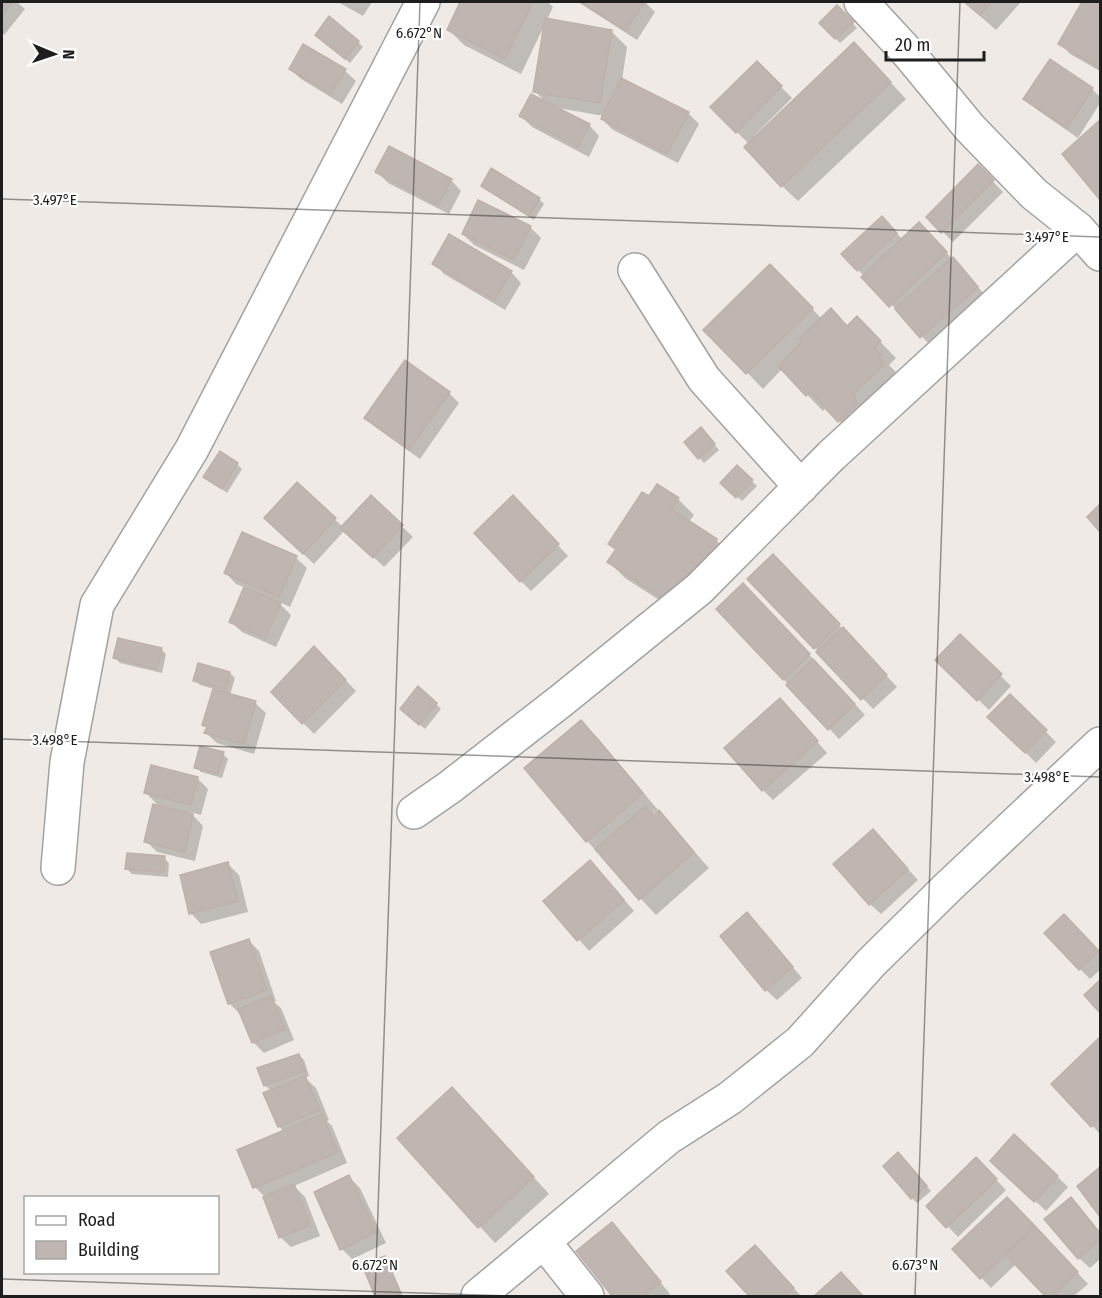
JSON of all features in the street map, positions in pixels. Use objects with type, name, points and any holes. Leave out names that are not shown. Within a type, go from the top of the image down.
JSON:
[{"type":"street","points":[[58,868],[67,762],[97,605],[192,449],[423,2]]},
{"type":"street","points":[[861,2],[909,54],[970,128],[1034,194],[1078,229],[1101,254]]},
{"type":"street","points":[[414,812],[562,700],[699,589],[917,376],[1078,229]]},
{"type":"street","points":[[635,270],[704,379],[801,487]]},
{"type":"street","points":[[477,1296],[669,1137],[730,1098],[800,1042],[879,955],[1101,744]]},
{"type":"street","points":[[544,1242],[587,1296]]},
{"type":"building","points":[[2,2],[12,2],[2,15]]},
{"type":"building","points":[[460,2],[533,2],[505,59],[447,30]]},
{"type":"building","points":[[580,2],[644,2],[626,31]]},
{"type":"building","points":[[964,2],[992,2],[980,15]]},
{"type":"building","points":[[1082,2],[1100,2],[1100,68],[1058,44]]},
{"type":"building","points":[[837,5],[854,22],[835,39],[819,23]]},
{"type":"building","points":[[329,16],[359,41],[345,59],[315,35]]},
{"type":"building","points":[[545,18],[612,30],[600,103],[533,92]]},
{"type":"building","points":[[854,42],[891,82],[781,187],[744,147]]},
{"type":"building","points":[[303,44],[346,69],[331,94],[289,69]]},
{"type":"building","points":[[1050,59],[1093,88],[1067,128],[1023,99]]},
{"type":"building","points":[[757,61],[782,86],[736,133],[710,107]]},
{"type":"building","points":[[621,78],[689,112],[667,154],[601,119]]},
{"type":"building","points":[[531,94],[590,124],[578,147],[519,116]]},
{"type":"building","points":[[1100,120],[1100,200],[1062,154]]},
{"type":"building","points":[[389,146],[452,179],[438,205],[375,172]]},
{"type":"building","points":[[978,164],[994,180],[941,233],[926,217]]},
{"type":"building","points":[[491,168],[540,198],[529,216],[481,186]]},
{"type":"building","points":[[478,200],[531,226],[514,260],[462,234]]},
{"type":"building","points":[[882,216],[897,233],[857,271],[841,254]]},
{"type":"building","points":[[919,222],[947,252],[889,307],[861,277]]},
{"type":"building","points":[[449,234],[512,271],[494,300],[432,264]]},
{"type":"building","points":[[953,257],[978,287],[920,338],[895,309]]},
{"type":"building","points":[[770,264],[813,308],[746,374],[703,330]]},
{"type":"building","points":[[831,308],[847,326],[857,316],[881,341],[874,348],[881,355],[879,357],[884,364],[854,393],[857,404],[838,422],[810,392],[806,396],[778,366],[802,342],[799,339]]},
{"type":"building","points":[[405,360],[450,392],[409,450],[364,418]]},
{"type":"building","points":[[701,427],[715,444],[698,459],[684,442]]},
{"type":"building","points":[[220,451],[238,463],[222,489],[203,477]]},
{"type":"building","points":[[737,465],[753,480],[736,498],[720,483]]},
{"type":"building","points":[[297,482],[336,518],[303,554],[264,518]]},
{"type":"building","points":[[657,484],[679,498],[671,509],[717,539],[674,606],[607,562],[616,549],[608,544],[642,492],[649,496]]},
{"type":"building","points":[[371,495],[403,525],[373,558],[340,528]]},
{"type":"building","points":[[513,495],[559,544],[520,582],[474,533]]},
{"type":"building","points":[[1100,504],[1100,532],[1087,517]]},
{"type":"building","points":[[242,532],[297,556],[279,597],[224,573]]},
{"type":"building","points":[[773,554],[840,624],[814,649],[747,579]]},
{"type":"building","points":[[743,583],[810,654],[783,680],[716,609]]},
{"type":"building","points":[[244,587],[281,603],[265,638],[229,622]]},
{"type":"building","points":[[843,627],[887,675],[861,700],[816,652]]},
{"type":"building","points":[[960,634],[1002,674],[977,701],[935,660]]},
{"type":"building","points":[[118,638],[162,648],[157,669],[113,658]]},
{"type":"building","points":[[314,646],[346,680],[302,724],[271,692]]},
{"type":"building","points":[[813,659],[855,704],[828,730],[786,685]]},
{"type":"building","points":[[198,663],[230,672],[226,689],[193,681]]},
{"type":"building","points":[[418,686],[437,703],[419,725],[400,709]]},
{"type":"building","points":[[213,689],[256,701],[244,744],[204,733],[207,727],[202,725]]},
{"type":"building","points":[[1010,694],[1047,730],[1025,753],[987,717]]},
{"type":"building","points":[[780,698],[818,741],[762,791],[724,748]]},
{"type":"building","points":[[581,720],[643,793],[586,842],[524,768]]},
{"type":"building","points":[[200,746],[224,752],[218,774],[194,768]]},
{"type":"building","points":[[151,765],[198,777],[191,805],[144,793]]},
{"type":"building","points":[[153,804],[193,814],[185,852],[144,842]]},
{"type":"building","points":[[645,806],[653,816],[659,810],[694,852],[639,900],[595,849]]},
{"type":"building","points":[[873,829],[908,869],[869,905],[833,864]]},
{"type":"building","points":[[127,853],[165,856],[163,872],[125,869]]},
{"type":"building","points":[[590,860],[624,900],[577,941],[543,901]]},
{"type":"building","points":[[228,862],[238,901],[189,914],[180,875]]},
{"type":"building","points":[[747,912],[793,967],[765,991],[720,936]]},
{"type":"building","points":[[1064,914],[1099,951],[1079,970],[1044,933]]},
{"type":"building","points":[[249,939],[267,990],[228,1004],[210,952]]},
{"type":"building","points":[[1100,980],[1100,1013],[1084,995]]},
{"type":"building","points":[[271,996],[285,1029],[252,1043],[238,1009]]},
{"type":"building","points":[[1100,1037],[1100,1118],[1091,1127],[1051,1084]]},
{"type":"building","points":[[299,1054],[305,1071],[264,1086],[257,1068]]},
{"type":"building","points":[[305,1076],[320,1110],[278,1127],[263,1093]]},
{"type":"building","points":[[452,1087],[534,1177],[478,1228],[397,1138]]},
{"type":"building","points":[[322,1114],[338,1152],[253,1188],[237,1150]]},
{"type":"building","points":[[1014,1134],[1058,1176],[1034,1202],[990,1161]]},
{"type":"building","points":[[898,1152],[927,1186],[911,1199],[883,1166]]},
{"type":"building","points":[[976,1157],[997,1179],[946,1228],[926,1206]]},
{"type":"building","points":[[1100,1167],[1100,1217],[1077,1186]]},
{"type":"building","points":[[349,1175],[376,1232],[340,1250],[314,1192]]},
{"type":"building","points":[[294,1184],[310,1225],[279,1238],[263,1197]]},
{"type":"building","points":[[1007,1197],[1035,1226],[980,1279],[952,1249]]},
{"type":"building","points":[[1071,1197],[1100,1233],[1100,1240],[1078,1259],[1044,1219]]},
{"type":"building","points":[[612,1222],[661,1282],[644,1296],[612,1296],[576,1251]]},
{"type":"building","points":[[1035,1226],[1078,1272],[1052,1296],[1045,1296],[1005,1254]]},
{"type":"building","points":[[755,1245],[794,1288],[785,1296],[749,1296],[726,1271]]},
{"type":"building","points":[[385,1256],[401,1295],[375,1296],[362,1265]]},
{"type":"building","points":[[841,1272],[863,1296],[814,1296]]}]
